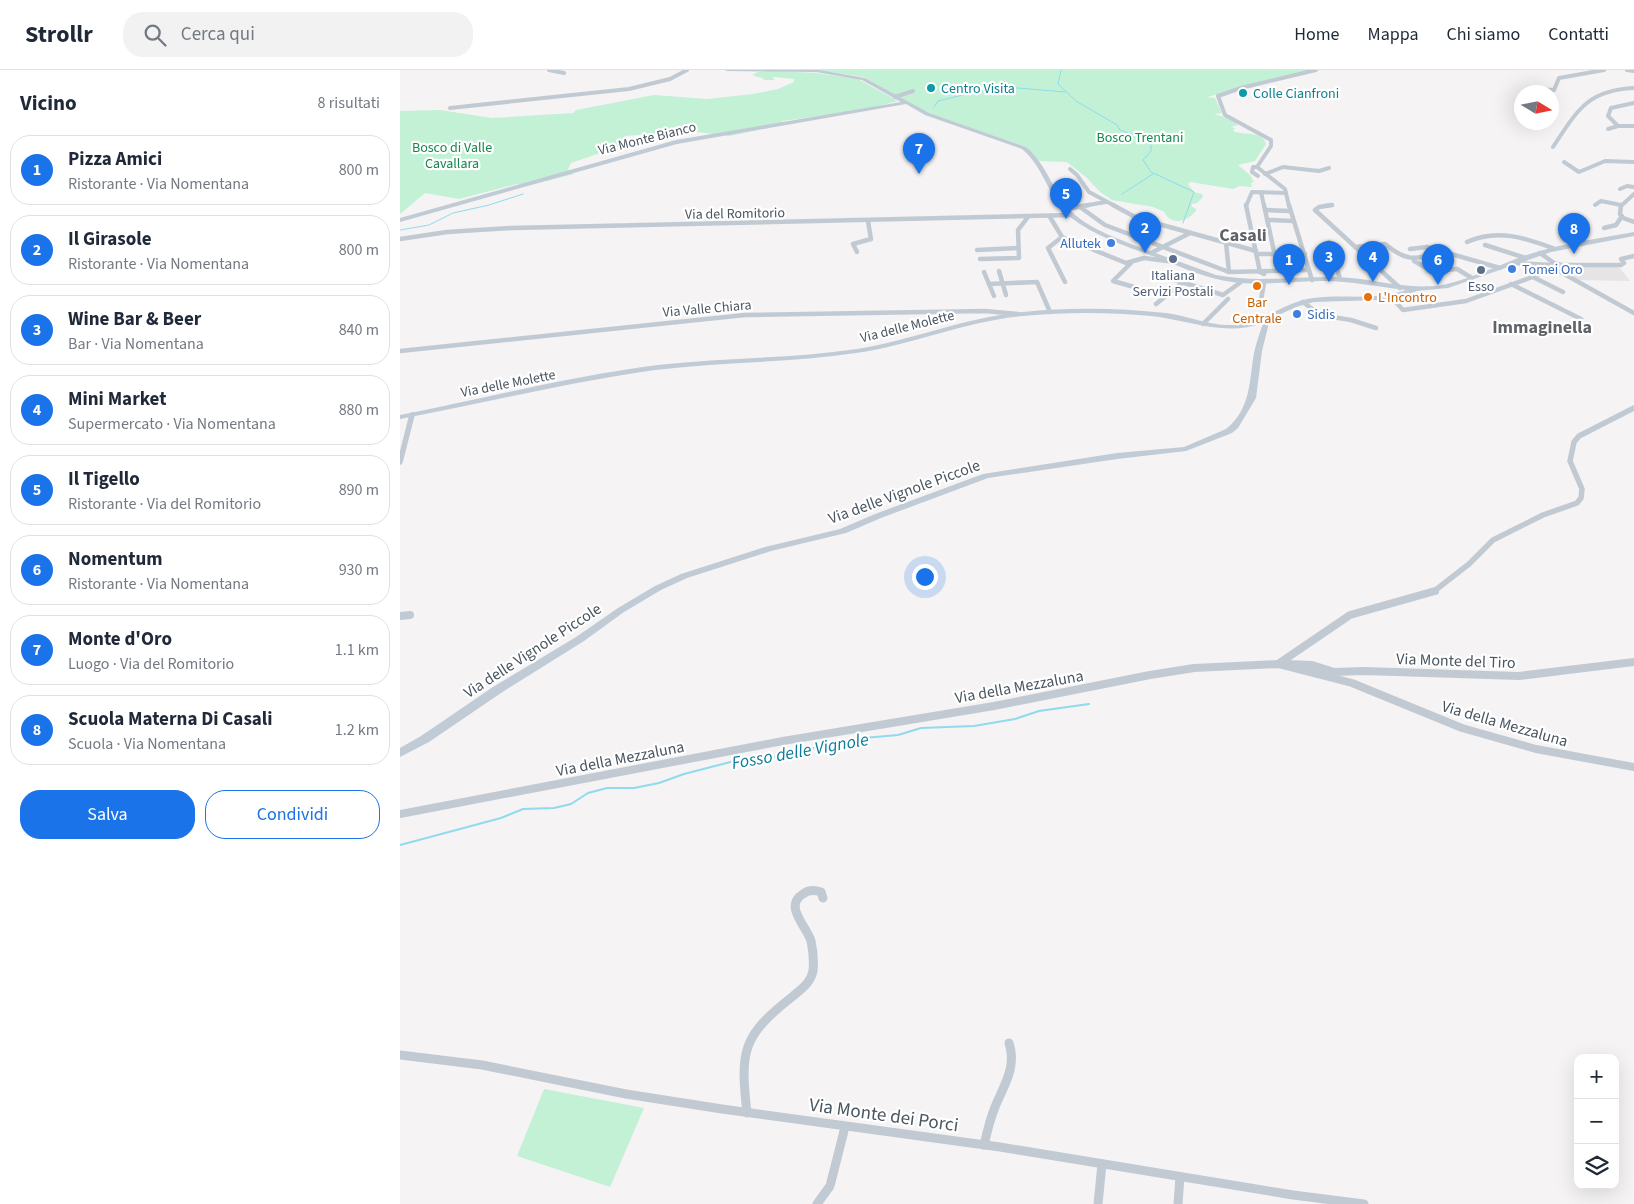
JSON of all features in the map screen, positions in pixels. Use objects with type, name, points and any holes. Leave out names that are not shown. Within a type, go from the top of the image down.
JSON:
[{"type":"main road","points":[[727,70],[808,70],[852,76],[868,81],[930,116],[1027,150],[1047,177],[1066,209],[1098,232],[1214,277],[1241,282],[1267,283],[1340,279],[1400,288],[1434,288],[1472,278],[1540,253],[1634,234]]},
{"type":"main road","name":"Via Monte Bianco","points":[[400,220],[676,142],[905,103]]},
{"type":"main road","points":[[1597,241],[1634,239]]},
{"type":"main road","name":"Via delle Molette","points":[[400,417],[647,369],[707,362],[812,356],[864,350],[964,324],[1018,314],[1129,312],[1171,316],[1218,327],[1239,327],[1267,320],[1302,302],[1375,300],[1402,295],[1416,288]]},
{"type":"main road","name":"Via delle Vignole Piccole","points":[[400,753],[425,739],[480,701],[580,640],[621,610],[658,588],[684,576],[768,550],[843,531],[878,516],[990,476],[1117,456],[1183,450],[1229,431],[1235,426],[1252,398],[1258,351],[1267,320]]},
{"type":"street","points":[[549,70],[564,73]]},
{"type":"street","points":[[450,108],[629,89],[668,80],[687,70]]},
{"type":"street","points":[[1258,176],[1252,172],[1253,167],[1257,167],[1271,146],[1271,140],[1225,115],[1218,96],[1241,88],[1316,70]]},
{"type":"street","points":[[1556,85],[1559,78],[1604,70]]},
{"type":"street","points":[[1627,70],[1634,71]]},
{"type":"street","points":[[1552,147],[1590,98],[1607,91],[1634,88]]},
{"type":"street","points":[[895,97],[914,91]]},
{"type":"street","points":[[1618,126],[1608,116],[1611,108],[1634,103]]},
{"type":"street","points":[[1608,129],[1618,126],[1634,126]]},
{"type":"street","points":[[1564,162],[1566,166],[1579,172],[1605,161],[1634,162]]},
{"type":"street","points":[[1257,167],[1284,189],[1286,193],[1293,221],[1306,254],[1312,280]]},
{"type":"street","points":[[1265,174],[1283,167],[1319,171],[1329,168]]},
{"type":"street","points":[[1070,169],[1090,192],[1136,218],[1257,252],[1306,254]]},
{"type":"street","points":[[1620,188],[1627,186],[1634,188]]},
{"type":"street","points":[[1261,192],[1278,270]]},
{"type":"street","points":[[1261,300],[1268,276],[1260,272],[1246,204],[1250,193],[1286,193]]},
{"type":"street","points":[[1634,194],[1621,205],[1620,214],[1634,222]]},
{"type":"street","points":[[1595,205],[1601,200],[1621,205]]},
{"type":"street","points":[[1066,209],[1106,202]]},
{"type":"street","points":[[1332,205],[1319,207],[1315,210],[1400,288]]},
{"type":"street","points":[[1080,207],[1105,225],[1229,272],[1247,274],[1278,270],[1309,270]]},
{"type":"street","points":[[1265,210],[1290,211]]},
{"type":"street","name":"Via del Romitorio","points":[[400,239],[447,232],[511,228],[1072,215]]},
{"type":"street","points":[[1050,216],[1062,237],[1126,263],[1144,258],[1175,262]]},
{"type":"street","points":[[1604,228],[1616,225],[1622,216]]},
{"type":"street","points":[[980,259],[1019,258],[1016,231],[1019,224],[1028,217]]},
{"type":"street","points":[[1267,220],[1293,221]]},
{"type":"street","points":[[857,252],[853,244],[871,240],[868,221]]},
{"type":"street","points":[[1151,253],[1190,233]]},
{"type":"street","points":[[1467,242],[1482,237],[1508,236],[1519,237],[1555,249]]},
{"type":"street","points":[[1062,237],[1048,248],[1065,282]]},
{"type":"street","points":[[1226,242],[1229,272]]},
{"type":"street","points":[[1329,242],[1333,258],[1338,264],[1340,279]]},
{"type":"street","points":[[1355,247],[1385,244],[1399,256],[1414,261],[1432,271],[1458,269],[1472,278]]},
{"type":"street","points":[[1485,245],[1526,258]]},
{"type":"street","points":[[1410,249],[1423,246],[1500,268]]},
{"type":"street","points":[[978,250],[1018,248]]},
{"type":"street","points":[[1414,261],[1442,252]]},
{"type":"street","points":[[1540,253],[1556,264]]},
{"type":"street","points":[[1514,263],[1535,265],[1622,264],[1624,263],[1621,259],[1634,256]]},
{"type":"street","points":[[1131,263],[1114,281],[1134,287]]},
{"type":"street","points":[[1391,297],[1403,310],[1466,301],[1532,277],[1539,273],[1535,265]]},
{"type":"street","points":[[1548,265],[1634,313]]},
{"type":"street","points":[[999,271],[1006,295]]},
{"type":"street","points":[[984,272],[994,296]]},
{"type":"street","points":[[1159,275],[1223,295],[1241,282]]},
{"type":"street","points":[[1532,277],[1563,292]]},
{"type":"street","points":[[989,284],[1037,282],[1050,312]]},
{"type":"street","points":[[1156,304],[1182,282]]},
{"type":"street","points":[[1511,284],[1581,319]]},
{"type":"street","points":[[1203,324],[1228,299]]},
{"type":"street","points":[[1302,302],[1320,315],[1352,320],[1376,328]]},
{"type":"street","name":"Via Valle Chiara","points":[[400,351],[517,337],[752,315],[985,311],[1018,314]]},
{"type":"street","points":[[1278,664],[1350,616],[1432,594],[1470,564],[1493,540],[1543,516],[1577,504],[1581,498],[1582,489],[1570,463],[1574,440],[1634,408]]},
{"type":"street","points":[[400,462],[412,415]]},
{"type":"street","points":[[400,616],[410,615]]},
{"type":"street","name":"Via Monte del Tiro","points":[[1278,664],[1312,665],[1334,672],[1364,670],[1447,675],[1519,676],[1634,662]]},
{"type":"street","name":"Via della Mezzaluna","points":[[400,814],[783,741],[994,706],[1150,674],[1194,668],[1278,664],[1352,683],[1462,728],[1555,753],[1634,767]]},
{"type":"street","points":[[747,1113],[745,1063],[746,1051],[753,1034],[772,1012],[807,985],[812,974],[810,941],[796,913],[796,902],[801,894],[811,890],[822,892],[823,898]]},
{"type":"street","points":[[984,1145],[993,1112],[1012,1070],[1013,1058],[1009,1044]]},
{"type":"street","name":"Via Monte dei Porci","points":[[400,1055],[482,1065],[626,1094],[747,1113],[984,1145],[1180,1177],[1364,1204]]},
{"type":"street","points":[[817,1204],[823,1199],[830,1186],[845,1127]]},
{"type":"street","points":[[1098,1204],[1102,1164]]},
{"type":"street","points":[[1178,1204],[1180,1177]]},
{"type":"shaded area","points":[[1554,266],[1618,266],[1630,281],[1576,280]]},
{"type":"green space","name":"Bosco Trentani","points":[[816,70],[1313,70],[1207,97],[1215,98],[1222,113],[1214,114],[1230,119],[1238,125],[1231,127],[1235,128],[1233,131],[1257,135],[1266,144],[1255,161],[1238,165],[1250,175],[1254,182],[1251,183],[1252,187],[1240,186],[1233,189],[1190,182],[1188,184],[1194,192],[1202,194],[1203,197],[1191,206],[1196,211],[1185,220],[1177,221],[1169,218],[1165,212],[1153,207],[1112,200],[1100,192],[1087,178],[1067,162],[1039,161],[1026,147],[927,113],[864,77]]},
{"type":"green space","name":"Bosco di Valle Cavallara","points":[[758,72],[817,73],[858,79],[898,101],[862,110],[783,121],[772,127],[730,136],[689,131],[625,136],[621,146],[571,163],[568,169],[574,174],[530,185],[517,184],[459,199],[425,193],[400,214],[400,111],[440,110],[492,118],[573,113],[576,110],[654,95],[707,99],[753,94],[778,89],[794,82],[794,79],[775,77],[773,77],[774,80],[762,80],[765,79],[752,75]]},
{"type":"green space","points":[[544,1089],[644,1108],[610,1187],[517,1156]]},
{"type":"waterway","points":[[1061,70],[1058,84],[1076,101],[1117,125],[1120,130],[1151,141],[1151,151],[1143,160],[1151,172],[1194,192],[1183,223]]},
{"type":"waterway","points":[[934,107],[938,101],[975,92],[1018,88],[1065,92]]},
{"type":"waterway","points":[[1122,194],[1153,174]]},
{"type":"waterway","points":[[400,230],[429,225],[453,213],[489,205],[523,194]]},
{"type":"waterway","name":"Fosso delle Vignole","points":[[400,845],[501,818],[523,809],[554,808],[571,804],[588,793],[607,788],[634,788],[659,783],[684,774],[746,758],[793,756],[819,746],[852,739],[898,735],[921,728],[974,726],[1015,719],[1039,711],[1089,704]]},
{"type":"place","name":"Centro Visita","points":[[931,88]]},
{"type":"place","name":"Colle Cianfroni","points":[[1243,93]]},
{"type":"place","name":"Monte d'Oro","points":[[919,174]]},
{"type":"place","name":"Il Tigello","points":[[1066,219]]},
{"type":"place","name":"Allutek","points":[[1111,243]]},
{"type":"place","name":"Il Girasole","points":[[1145,253]]},
{"type":"place","name":"Scuola Materna Di Casali","points":[[1574,254]]},
{"type":"place","name":"Italiana Servizi Postali","points":[[1173,259]]},
{"type":"place","name":"Tomei Oro","points":[[1512,269]]},
{"type":"place","name":"Esso","points":[[1481,270]]},
{"type":"place","name":"Wine Bar & Beer","points":[[1329,282]]},
{"type":"place","name":"Mini Market","points":[[1373,282]]},
{"type":"place","name":"Pizza Amici","points":[[1289,285]]},
{"type":"place","name":"Nomentum","points":[[1438,285]]},
{"type":"place","name":"Bar Centrale","points":[[1257,286]]},
{"type":"place","name":"L'Incontro","points":[[1368,297]]},
{"type":"place","name":"Sidis","points":[[1297,314]]},
{"type":"district","name":"Casali","points":[[1243,235]]},
{"type":"district","name":"Immaginella","points":[[1542,327]]}]
